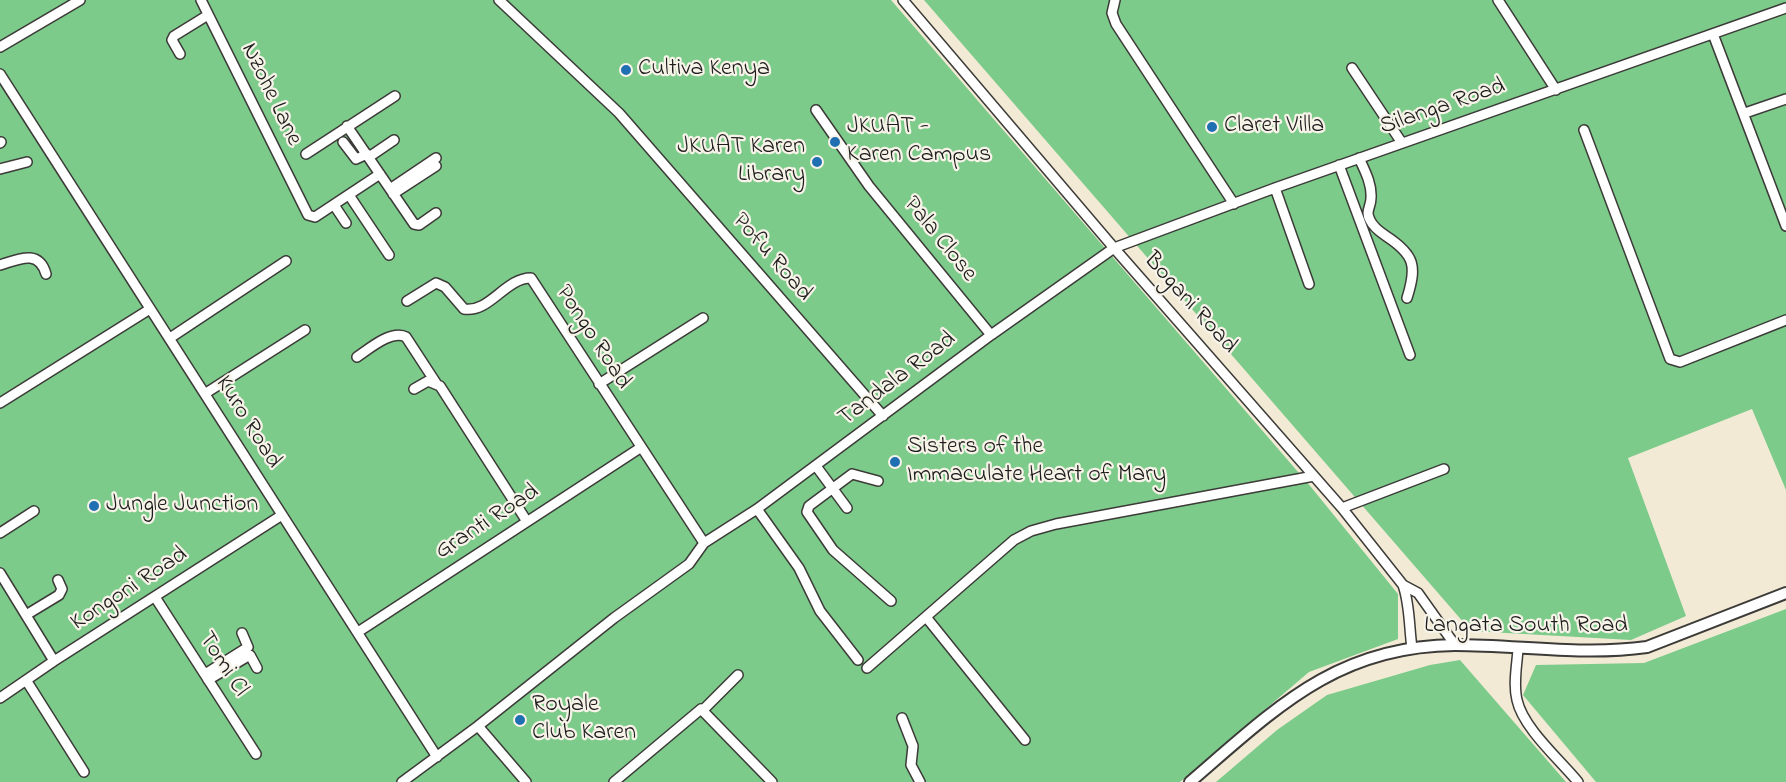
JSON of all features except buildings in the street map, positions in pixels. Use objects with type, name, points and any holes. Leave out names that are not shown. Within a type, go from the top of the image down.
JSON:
[{"type":"street","points":[[0,47],[80,0]]},
{"type":"street","name":"Nzohe Lane","points":[[201,0],[308,215],[315,217],[334,205]]},
{"type":"street","name":"Pofu Road","points":[[499,0],[620,113],[883,416]]},
{"type":"street","name":"Bogani Road","points":[[903,0],[1114,248],[1342,508],[1403,585],[1409,600],[1407,616],[1412,648]]},
{"type":"street","points":[[1115,0],[1112,13],[1116,24],[1234,204]]},
{"type":"street","points":[[1498,0],[1556,90]]},
{"type":"street","name":"Silanga Road","points":[[1114,248],[1339,165],[1786,8]]},
{"type":"street","points":[[180,54],[172,40],[174,36],[208,15]]},
{"type":"street","points":[[1713,34],[1745,113],[1786,226]]},
{"type":"street","points":[[1352,68],[1402,143]]},
{"type":"street","name":"Kuro Road","points":[[0,74],[437,757]]},
{"type":"street","points":[[306,154],[394,96]]},
{"type":"street","points":[[1745,113],[1786,99]]},
{"type":"street","name":"Pala Close","points":[[816,110],[869,186],[991,334]]},
{"type":"street","points":[[347,126],[417,226],[436,213]]},
{"type":"street","points":[[1584,130],[1670,359],[1680,362],[1786,320]]},
{"type":"street","points":[[343,142],[356,159],[368,156],[394,140]]},
{"type":"street","points":[[1359,158],[1370,183],[1372,199],[1367,213],[1370,222],[1405,249],[1411,258],[1414,276],[1407,298]]},
{"type":"street","points":[[0,169],[27,162]]},
{"type":"street","points":[[392,191],[436,162]]},
{"type":"street","points":[[1339,165],[1410,355]]},
{"type":"street","points":[[346,223],[334,205],[380,174]]},
{"type":"street","points":[[1275,188],[1309,284]]},
{"type":"street","points":[[349,195],[389,255]]},
{"type":"street","name":"Tandala Road","points":[[437,757],[614,618],[693,561],[704,543],[757,509],[991,334],[1114,248]]},
{"type":"street","points":[[0,265],[34,257],[40,261],[46,274]]},
{"type":"street","points":[[170,338],[286,261]]},
{"type":"street","name":"Pongo Road","points":[[406,301],[436,283],[445,288],[464,309],[475,309],[518,280],[531,278],[704,543]]},
{"type":"street","points":[[0,403],[150,309]]},
{"type":"street","points":[[599,384],[703,318]]},
{"type":"street","points":[[206,393],[305,330]]},
{"type":"street","points":[[357,357],[394,335],[401,334],[406,337],[526,520]]},
{"type":"street","points":[[414,389],[428,381],[436,383]]},
{"type":"street","name":"Granti Road","points":[[358,632],[526,520],[640,448]]},
{"type":"street","points":[[816,466],[847,508]]},
{"type":"street","points":[[1342,508],[1444,469]]},
{"type":"street","points":[[878,481],[852,474],[809,506],[807,512],[833,550],[891,601]]},
{"type":"street","points":[[867,668],[1003,550],[1031,531],[1314,476]]},
{"type":"street","points":[[757,509],[799,568],[820,611],[858,660]]},
{"type":"street","points":[[0,533],[34,511]]},
{"type":"street","name":"Kongoni Road","points":[[0,698],[282,515]]},
{"type":"street","points":[[0,573],[54,661]]},
{"type":"street","points":[[26,615],[58,595],[62,589],[57,580]]},
{"type":"street","points":[[1403,585],[1418,593],[1455,645]]},
{"type":"street","name":"Langata South Road","points":[[1191,782],[1270,713],[1321,678],[1365,658],[1412,648],[1455,645],[1596,652],[1647,647],[1786,593]]},
{"type":"street","name":"Tomi Cl","points":[[155,597],[256,754]]},
{"type":"street","points":[[926,617],[1025,740]]},
{"type":"street","points":[[206,677],[248,647],[242,633]]},
{"type":"street","points":[[1518,649],[1516,693],[1520,710],[1578,782]]},
{"type":"street","points":[[206,677],[250,655],[258,668]]},
{"type":"street","points":[[614,782],[693,714],[703,710],[738,675]]},
{"type":"street","points":[[26,680],[84,772]]},
{"type":"street","points":[[703,710],[772,782]]},
{"type":"street","points":[[902,718],[912,746],[911,765],[920,782]]},
{"type":"street","points":[[476,728],[526,782]]},
{"type":"street","points":[[402,782],[437,757]]},
{"type":"green space","points":[[0,0],[891,0],[1311,487],[1398,594],[1398,639],[1309,672],[1180,782],[0,782]]},
{"type":"green space","points":[[924,0],[1786,0],[1786,490],[1752,409],[1628,458],[1686,616],[1631,640],[1471,631]]},
{"type":"green space","points":[[1786,609],[1786,782],[1596,782],[1523,695],[1536,665],[1644,663]]},
{"type":"green space","points":[[1460,660],[1566,782],[1216,782],[1277,730],[1327,695],[1430,665]]},
{"type":"place","name":"Cultiva Kenya","points":[[626,70]]},
{"type":"place","name":"Claret Villa","points":[[1212,127]]},
{"type":"place","name":"JKUAT - Karen Campus","points":[[835,142]]},
{"type":"place","name":"JKUAT Karen Library","points":[[817,162]]},
{"type":"place","name":"Sisters of the Immaculate Heart of Mary","points":[[895,462]]},
{"type":"place","name":"Jungle Junction","points":[[94,506]]},
{"type":"place","name":"Royale Club Karen","points":[[520,720]]}]
